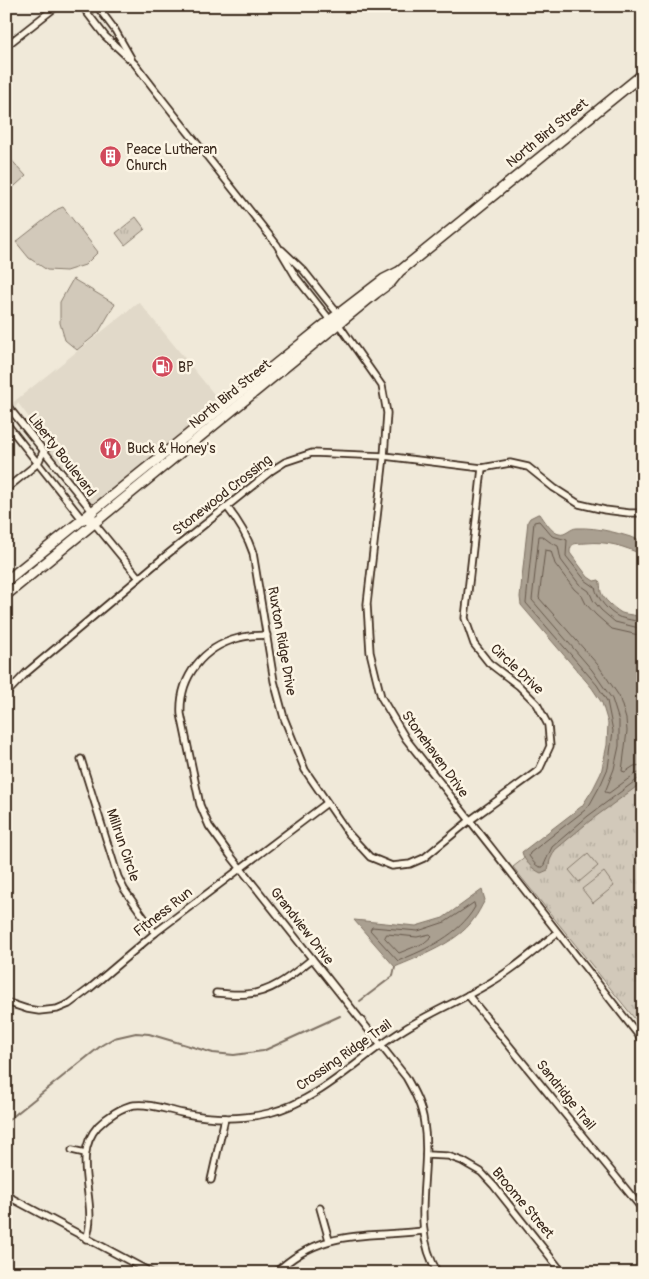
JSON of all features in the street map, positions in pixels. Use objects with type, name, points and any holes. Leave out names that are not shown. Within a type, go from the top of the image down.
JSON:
[{"type":"street","points":[[6,46],[57,6]]},
{"type":"street","name":"Stonehaven Drive","points":[[82,6],[105,36],[134,64],[277,245],[296,277],[335,319],[382,386],[387,413],[367,604],[370,652],[381,697],[406,739],[468,821],[643,1041]]},
{"type":"street","name":"Stonehaven Drive","points":[[97,6],[116,30],[134,64]]},
{"type":"street","name":"North Bird Street","points":[[6,581],[335,319],[391,282],[400,271],[643,74]]},
{"type":"street","name":"Stonehaven Drive","points":[[277,245],[304,271],[334,310],[335,319]]},
{"type":"street","name":"North Bird Street","points":[[6,594],[94,523],[335,319]]},
{"type":"street","name":"Liberty Boulevard","points":[[6,404],[92,511],[94,523],[138,578]]},
{"type":"street","name":"Liberty Boulevard","points":[[6,423],[82,519],[94,523]]},
{"type":"street","points":[[6,488],[38,463],[43,452]]},
{"type":"street","name":"Stonewood Crossing","points":[[6,694],[26,673],[138,578],[271,471],[285,462],[312,453],[384,456],[482,468],[510,462],[528,467],[554,488],[579,504],[605,510],[643,513]]},
{"type":"street","name":"Circle Drive","points":[[468,821],[539,770],[550,746],[548,725],[537,704],[489,663],[474,644],[465,618],[482,468]]},
{"type":"street","name":"Ruxton Ridge Drive","points":[[227,506],[248,537],[256,570],[274,681],[284,718],[305,770],[348,833],[370,857],[392,866],[410,864],[424,858],[468,821]]},
{"type":"street","name":"Grandview Drive","points":[[267,635],[240,637],[216,647],[199,660],[187,677],[180,700],[181,714],[200,805],[209,826],[240,868],[406,1077],[414,1091],[424,1122],[426,1155],[423,1230],[428,1253],[438,1273]]},
{"type":"street","name":"Millrun Circle","points":[[81,759],[118,878],[155,933]]},
{"type":"street","name":"Fitness Run","points":[[6,1002],[39,1011],[64,1007],[89,990],[155,933],[327,803]]},
{"type":"street","name":"Crossing Ridge Trail","points":[[85,1153],[93,1134],[102,1123],[114,1113],[134,1105],[150,1106],[212,1118],[225,1118],[249,1117],[269,1113],[309,1098],[420,1018],[494,981],[557,933]]},
{"type":"street","points":[[216,993],[249,994],[263,991],[288,978],[312,959]]},
{"type":"street","name":"Sandridge Trail","points":[[468,995],[643,1210]]},
{"type":"street","points":[[211,1180],[225,1118]]},
{"type":"street","points":[[72,1150],[85,1153],[91,1214],[90,1229],[86,1239]]},
{"type":"street","name":"Broome Street","points":[[426,1155],[448,1156],[462,1161],[481,1172],[563,1273]]},
{"type":"street","points":[[6,1192],[13,1199],[152,1273]]},
{"type":"street","points":[[320,1208],[329,1240]]},
{"type":"street","points":[[275,1273],[308,1248],[329,1240],[346,1236],[423,1230]]},
{"type":"shaded area","points":[[139,302],[222,404],[94,505],[91,504],[38,437],[39,431],[18,403],[15,408],[11,404]]},
{"type":"green space","points":[[6,154],[26,176],[6,194]]},
{"type":"green space","points":[[63,207],[98,252],[85,265],[66,271],[47,270],[29,258],[16,242]]},
{"type":"green space","points":[[136,217],[145,229],[125,245],[116,233]]},
{"type":"green space","points":[[73,279],[115,304],[98,333],[77,350],[65,340],[60,323],[60,302]]},
{"type":"green space","points":[[643,765],[643,1029],[513,867]]},
{"type":"green space","points":[[588,854],[598,866],[579,882],[569,870]]},
{"type":"green space","points":[[604,872],[614,886],[593,903],[582,889]]},
{"type":"water","points":[[540,514],[551,529],[559,534],[564,534],[575,528],[585,528],[602,530],[643,541],[643,555],[622,547],[601,543],[575,544],[571,547],[570,553],[588,577],[594,581],[599,580],[602,595],[612,606],[622,613],[643,618],[643,782],[591,820],[555,850],[548,870],[541,873],[529,864],[522,852],[582,806],[601,773],[607,745],[608,723],[602,703],[592,688],[521,605],[520,597],[528,521]]},
{"type":"water","points":[[482,890],[485,900],[466,928],[448,942],[395,967],[354,920],[416,926],[443,918]]},
{"type":"waterway","points":[[360,1001],[393,976],[395,967]]},
{"type":"waterway","points":[[6,1122],[102,1045],[114,1038],[136,1033],[149,1034],[213,1053],[234,1055],[263,1051],[340,1016]]},
{"type":"place","name":"Peace Lutheran Church","points":[[110,157]]},
{"type":"place","name":"BP","points":[[162,367]]},
{"type":"place","name":"Buck & Honey's","points":[[111,448]]}]
